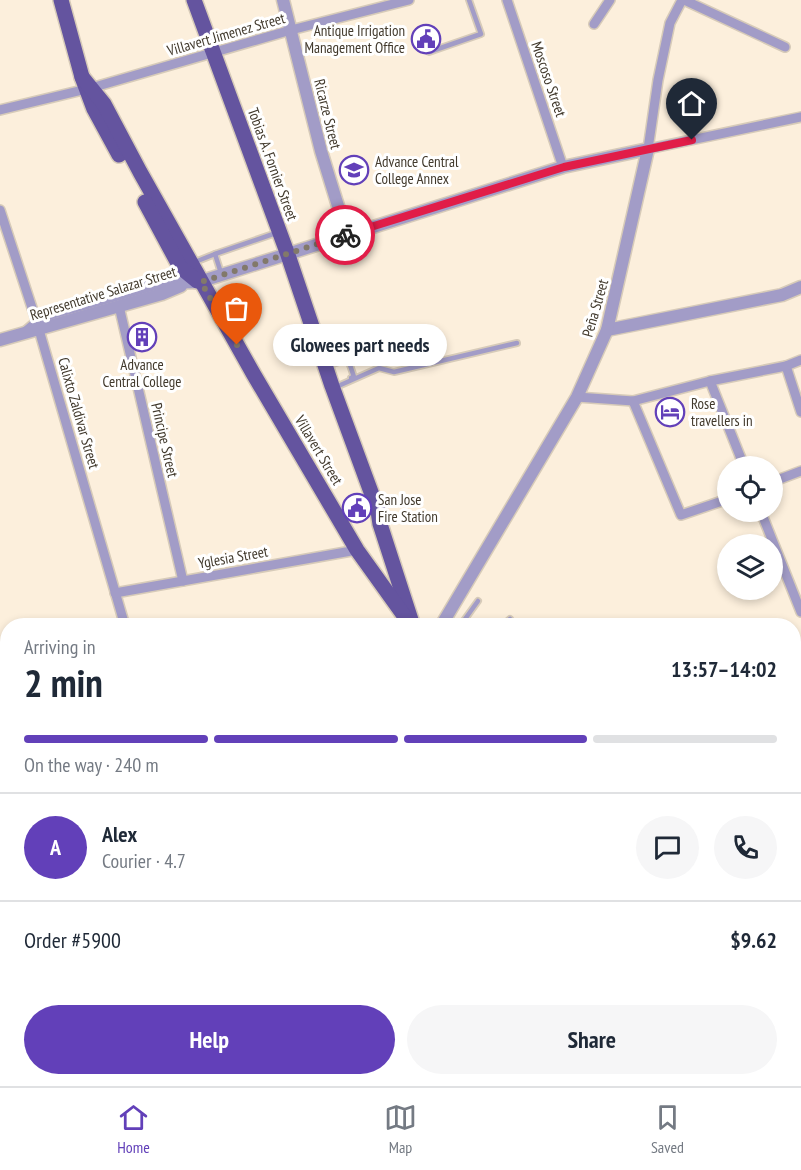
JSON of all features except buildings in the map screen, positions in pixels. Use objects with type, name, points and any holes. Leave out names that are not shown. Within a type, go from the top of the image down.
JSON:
[{"type":"main road","name":"Villavert Street","points":[[61,0],[94,109],[180,267],[198,284],[251,364],[357,550],[406,618]]},
{"type":"main road","name":"Tobias A. Fornier Street","points":[[194,0],[288,255],[378,511],[409,618]]},
{"type":"main road","name":"Villavert Street","points":[[86,85],[104,104],[192,263],[198,284]]},
{"type":"main road","name":"Tobias A. Fornier Street","points":[[378,511],[386,524],[416,618]]},
{"type":"street","name":"Ricarze Street","points":[[283,0],[321,152],[348,235]]},
{"type":"street","name":"Villavert Jimenez Street","points":[[0,110],[86,85],[409,0]]},
{"type":"street","name":"Moscoso Street","points":[[507,0],[564,167]]},
{"type":"street","points":[[594,24],[610,0]]},
{"type":"street","points":[[683,0],[785,46]]},
{"type":"street","name":"Peña Street","points":[[446,618],[577,397],[608,330],[648,149],[658,80],[670,23],[683,0]]},
{"type":"street","name":"Representative Salazar Street","points":[[0,340],[198,284],[564,167],[801,117]]},
{"type":"street","name":"Calixto Zaldivar Street","points":[[0,210],[123,618]]},
{"type":"street","name":"Representative Salazar Street","points":[[35,329],[48,314],[159,283],[198,284]]},
{"type":"street","points":[[608,330],[782,295],[801,287]]},
{"type":"street","name":"Principe Street","points":[[119,306],[183,581]]},
{"type":"street","points":[[577,397],[633,400],[710,381],[786,366],[801,360]]},
{"type":"street","points":[[786,366],[801,411]]},
{"type":"street","points":[[710,381],[740,456]]},
{"type":"street","points":[[633,400],[681,515],[717,502]]},
{"type":"street","points":[[783,478],[801,471]]},
{"type":"street","points":[[765,522],[801,612]]},
{"type":"street","name":"Yglesia Street","points":[[115,593],[357,550]]},
{"type":"lane","points":[[429,51],[480,34],[469,0]]},
{"type":"lane","points":[[192,263],[279,232]]},
{"type":"lane","points":[[215,254],[222,276]]},
{"type":"lane","points":[[294,348],[316,339]]},
{"type":"lane","points":[[333,387],[379,368],[394,372],[517,343]]},
{"type":"lane","points":[[326,367],[348,359],[354,377],[333,387]]},
{"type":"lane","points":[[466,618],[478,601]]},
{"type":"way so far","points":[[237,345],[201,282],[345,235]]},
{"type":"place","name":"Antique Irrigation Management Office","points":[[426,39]]},
{"type":"place","name":"Advance Central College Annex","points":[[354,170]]},
{"type":"place","name":"Advance Central College","points":[[142,337]]},
{"type":"place","name":"Glowees part needs","points":[[237,345]]},
{"type":"place","name":"Rose travellers in","points":[[670,412]]},
{"type":"place","name":"San Jose Fire Station","points":[[357,508]]},
{"type":"route","points":[[345,235],[564,167],[692,140]]}]
